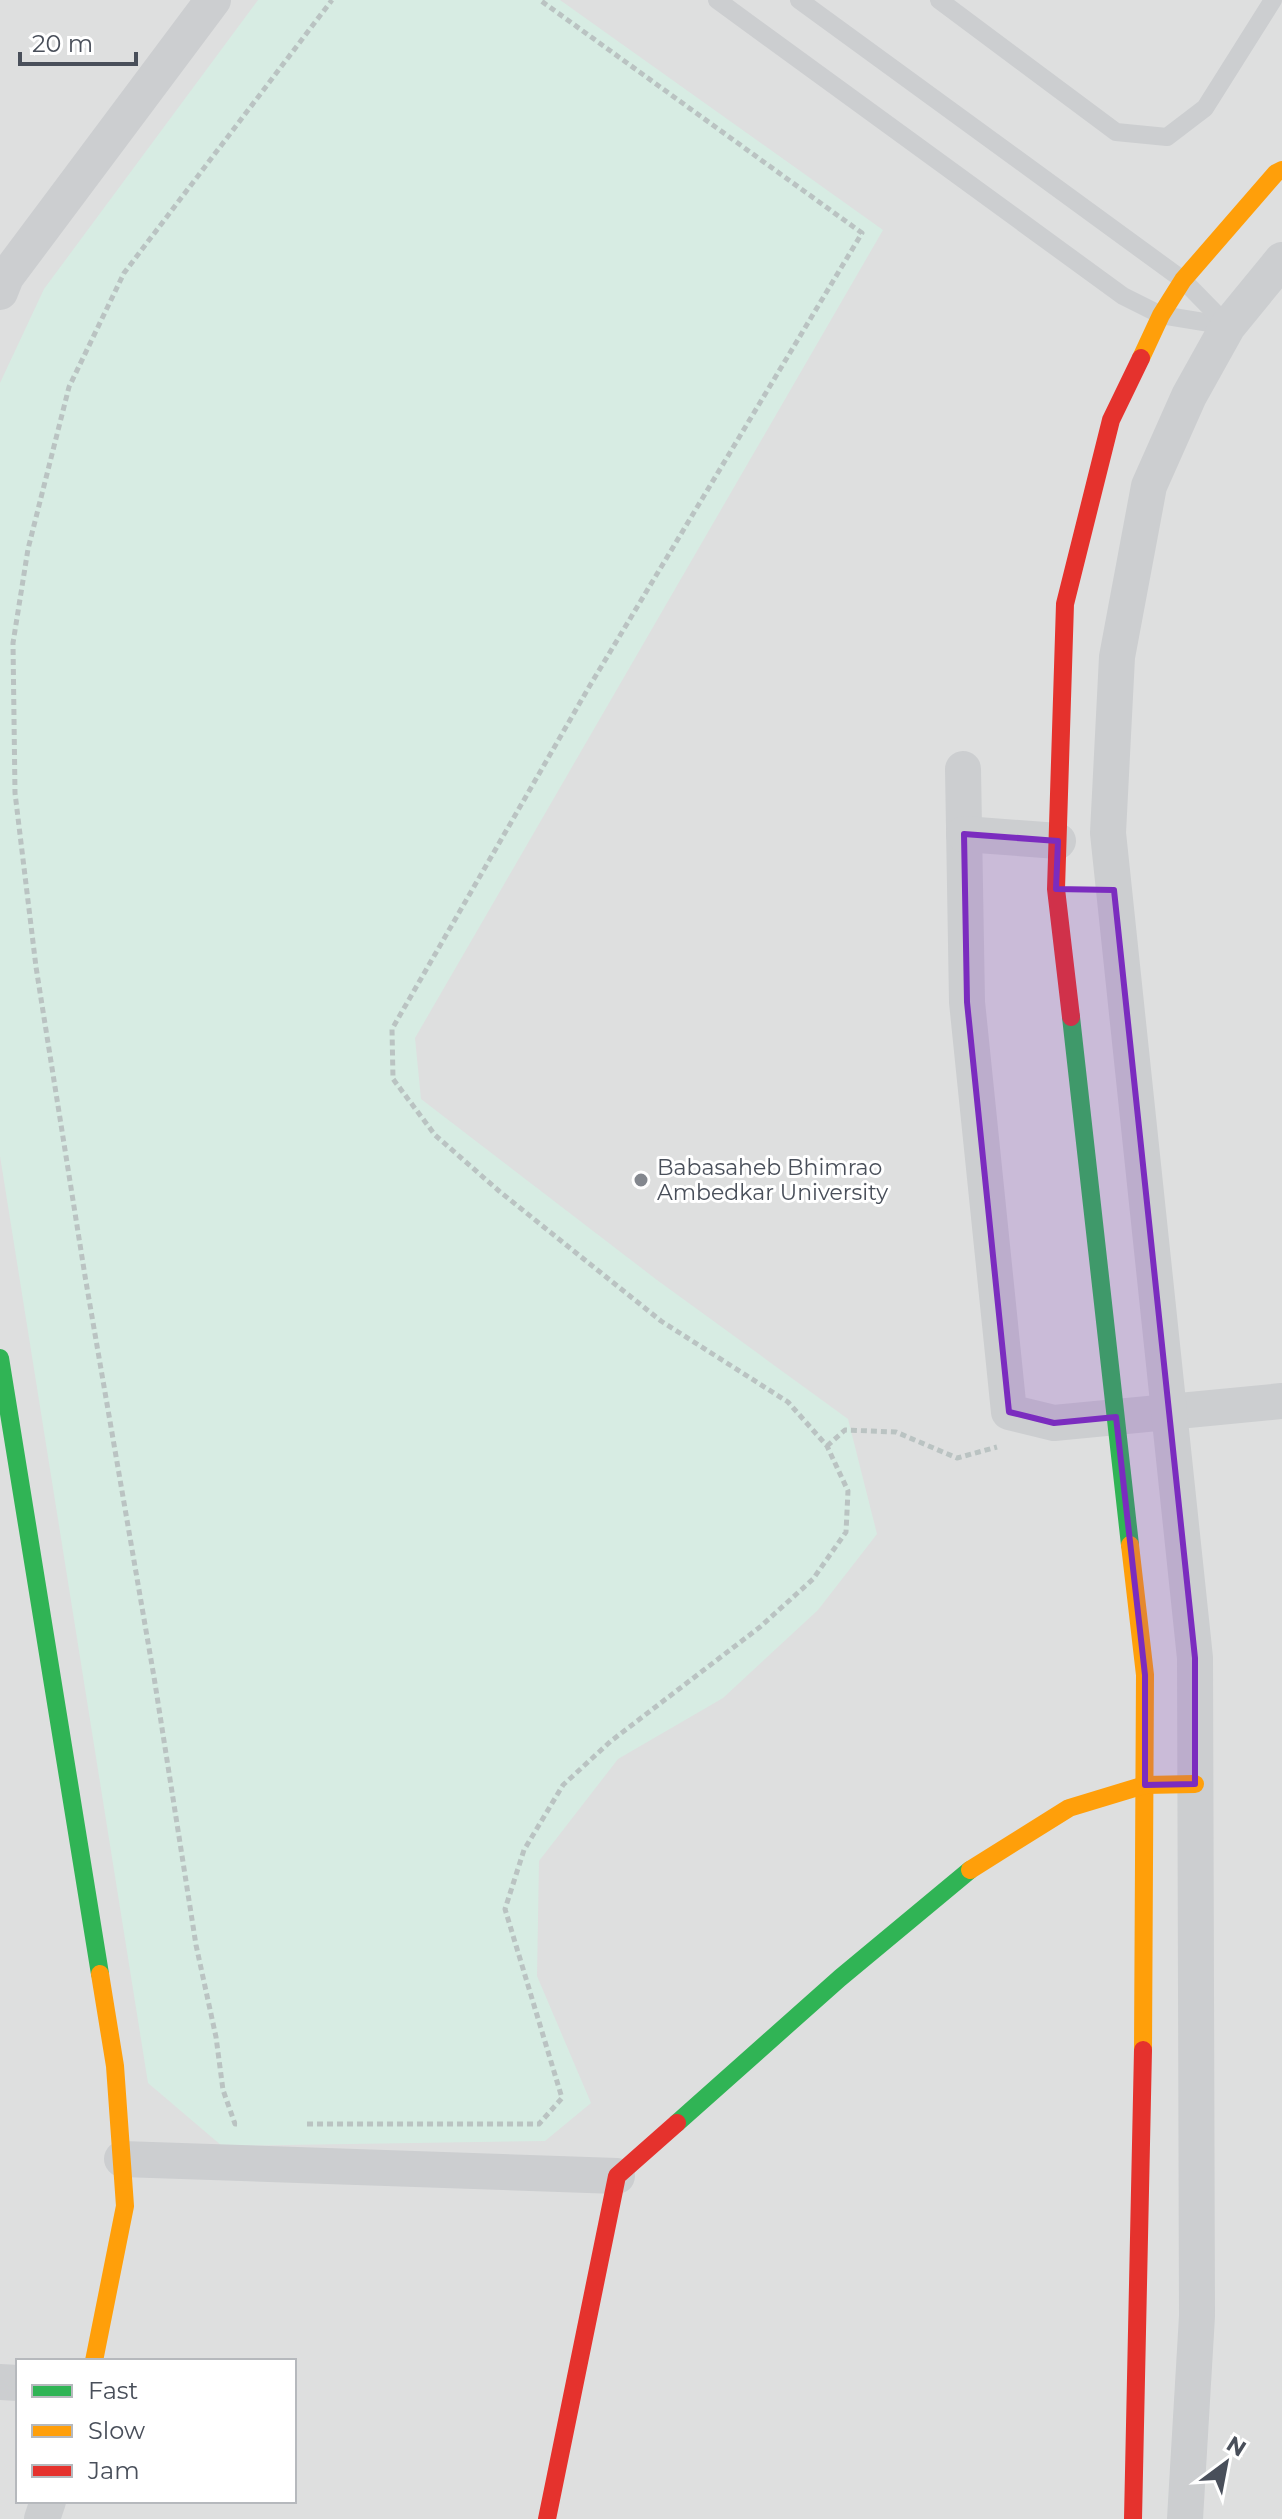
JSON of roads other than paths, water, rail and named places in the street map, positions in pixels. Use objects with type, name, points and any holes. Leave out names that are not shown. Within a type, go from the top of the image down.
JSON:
[{"type":"street","points":[[0,292],[6,277],[213,0]]},
{"type":"street","points":[[1133,2519],[1143,2131],[1145,1675],[1056,889],[1065,604],[1111,420],[1161,315],[1183,280],[1276,173],[1282,170]]},
{"type":"street","points":[[1185,2519],[1197,2316],[1195,1658],[1108,833],[1117,657],[1149,486],[1189,396],[1228,326],[1282,260]]},
{"type":"street","points":[[963,769],[967,1002],[1009,1412],[1054,1423],[1282,1401]]},
{"type":"street","points":[[964,834],[1058,841]]},
{"type":"street","points":[[1056,889],[1114,890]]},
{"type":"street","points":[[0,1358],[115,2066],[125,2206],[94,2359]]},
{"type":"street","points":[[547,2519],[617,2176],[840,1978],[969,1871],[1069,1808],[1145,1785],[1195,1784]]},
{"type":"street","points":[[122,2159],[617,2176]]},
{"type":"lane","points":[[717,0],[1123,296],[1161,315],[1228,326]]},
{"type":"lane","points":[[799,0],[1183,280],[1228,326]]},
{"type":"lane","points":[[939,0],[1116,132],[1167,137],[1205,108],[1273,0]]},
{"type":"place","name":"Babasaheb Bhimrao Ambedkar University","points":[[641,1180]]}]
